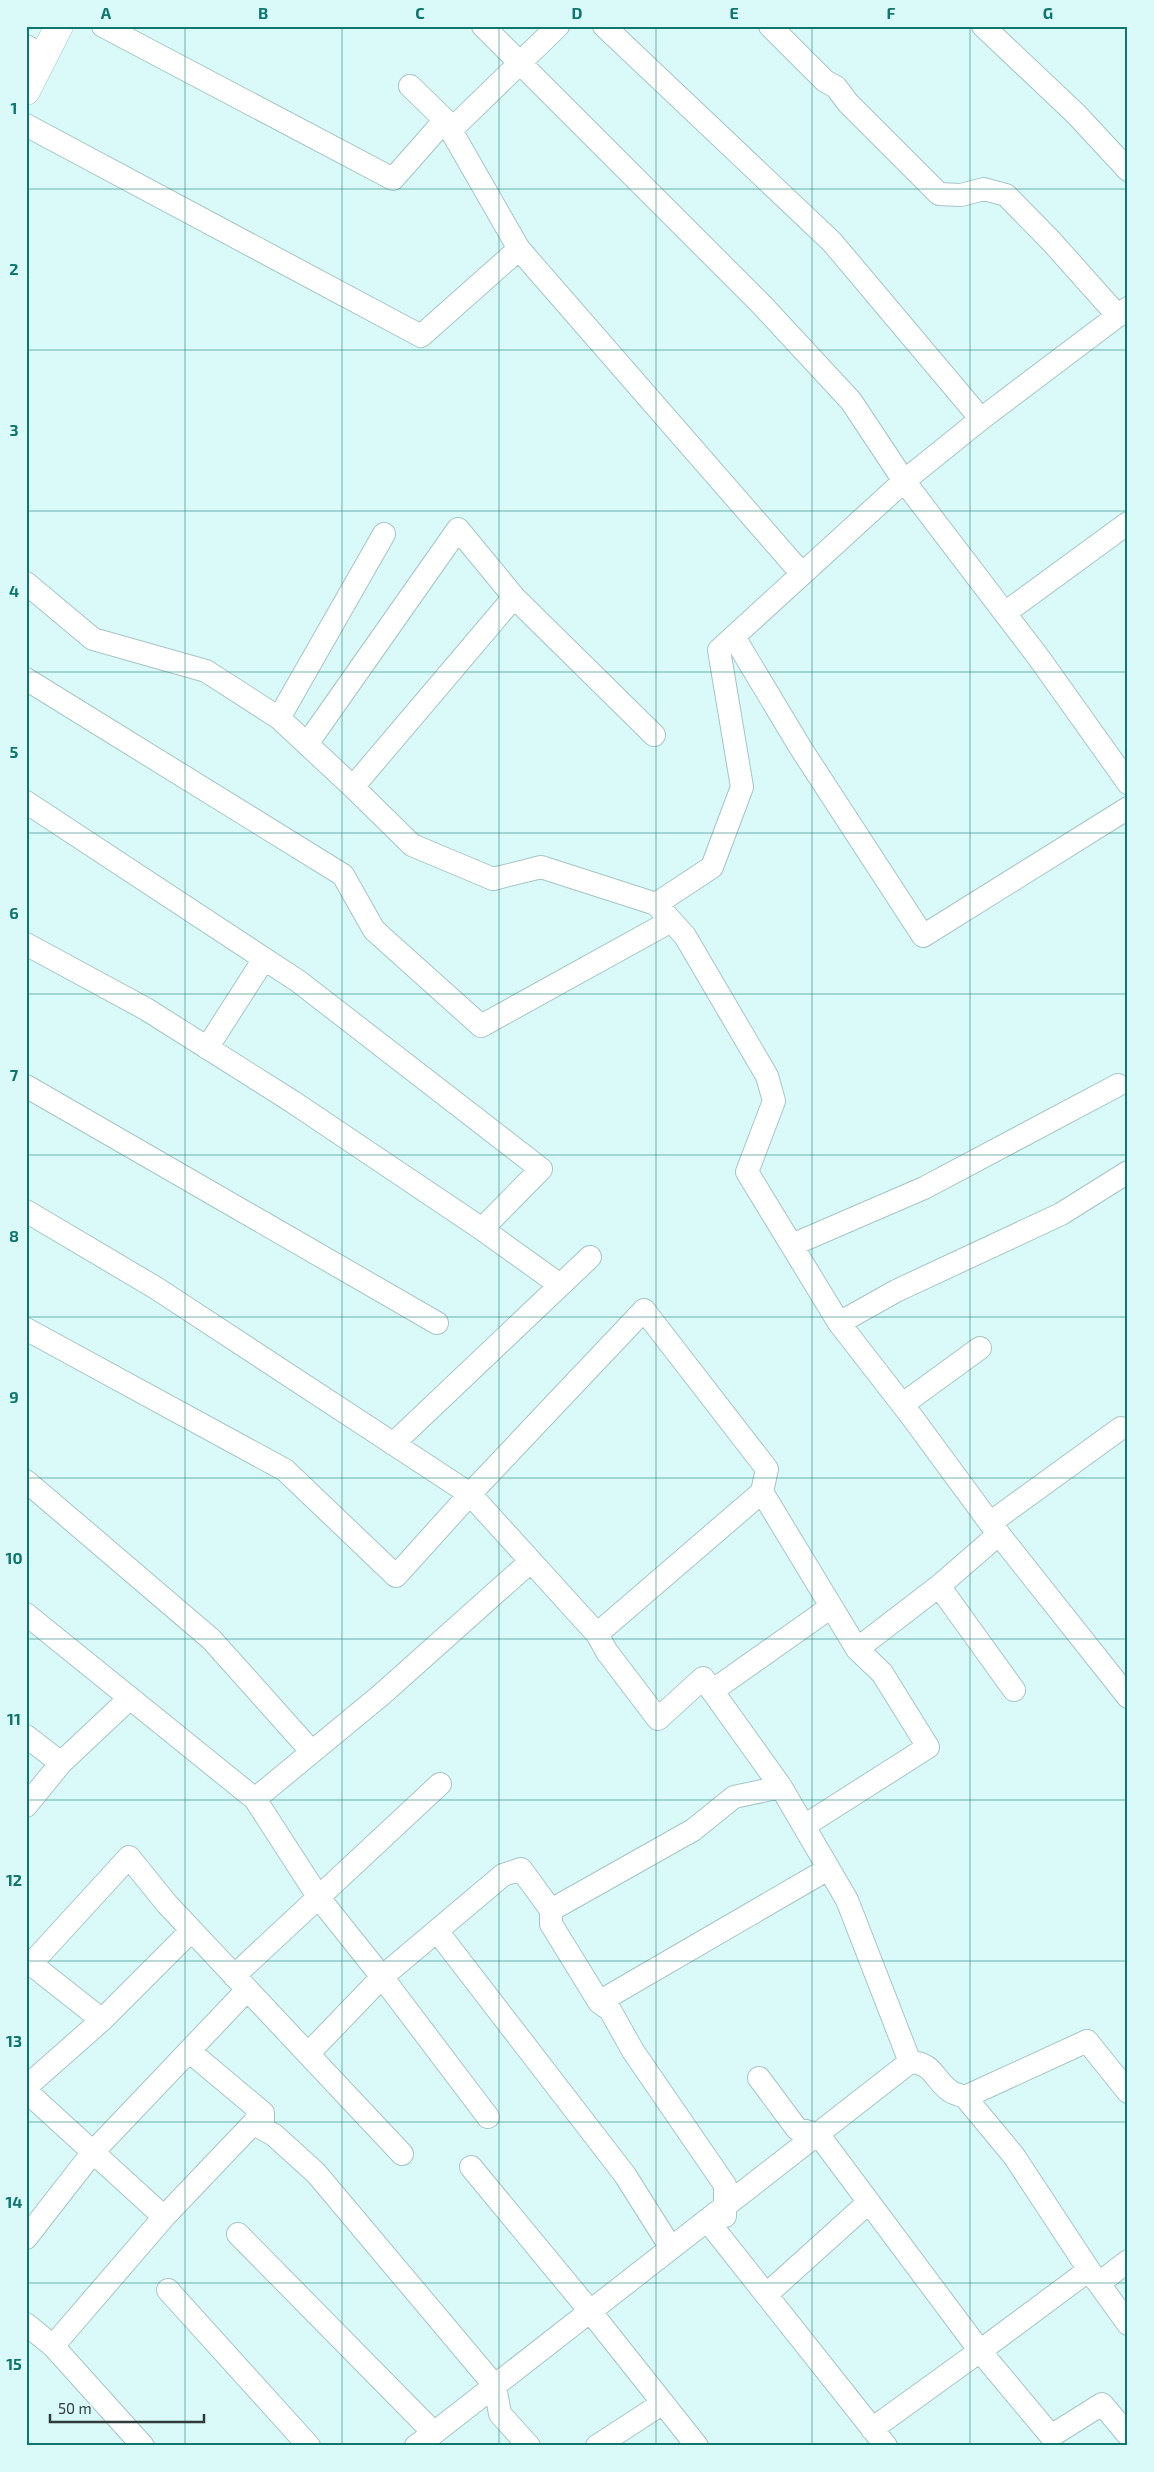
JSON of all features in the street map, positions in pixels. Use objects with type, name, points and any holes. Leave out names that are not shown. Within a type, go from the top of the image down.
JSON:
[{"type":"street","points":[[26,92],[35,51],[59,26]]},
{"type":"street","points":[[103,26],[393,179],[448,125],[520,63],[558,26]]},
{"type":"street","points":[[483,26],[761,304],[852,401],[904,481],[1005,613],[1128,783]]},
{"type":"street","points":[[604,26],[832,242],[981,419]]},
{"type":"street","points":[[656,904],[712,867],[742,787],[719,650],[904,481],[981,419],[1123,312],[1006,195],[984,189],[961,195],[939,194],[848,104],[836,87],[825,81],[770,26]]},
{"type":"street","points":[[983,26],[1076,114],[1128,170]]},
{"type":"street","points":[[410,86],[448,125],[519,249],[802,574]]},
{"type":"street","points":[[26,125],[420,336],[519,249]]},
{"type":"street","points":[[1005,613],[1128,523]]},
{"type":"street","points":[[307,744],[458,529],[514,598],[654,735]]},
{"type":"street","points":[[279,718],[384,534]]},
{"type":"street","points":[[26,583],[93,639],[206,671],[279,718],[354,787],[412,845],[493,879],[542,867],[656,904],[685,936],[767,1076],[774,1101],[747,1172],[839,1323],[903,1404],[995,1529],[1121,1674],[1128,1698]]},
{"type":"street","points":[[354,787],[514,598]]},
{"type":"street","points":[[734,637],[800,747],[923,936],[1128,808]]},
{"type":"street","points":[[26,679],[343,875],[374,930],[481,1026],[671,921]]},
{"type":"street","points":[[26,802],[298,981],[541,1169],[482,1229]]},
{"type":"street","points":[[26,944],[146,1009],[293,1102],[482,1229],[560,1285]]},
{"type":"street","points":[[207,1048],[264,959]]},
{"type":"street","points":[[792,1245],[924,1188],[1118,1085]]},
{"type":"street","points":[[26,1086],[437,1323]]},
{"type":"street","points":[[839,1323],[896,1291],[1060,1214],[1128,1172]]},
{"type":"street","points":[[26,1211],[156,1288],[470,1494],[597,1634],[607,1652],[658,1719],[703,1678],[781,1787],[847,1900],[910,2062]]},
{"type":"street","points":[[393,1444],[590,1257]]},
{"type":"street","points":[[26,1329],[285,1470],[396,1576],[470,1494],[644,1310],[767,1469],[762,1492],[597,1634]]},
{"type":"street","points":[[903,1404],[980,1348]]},
{"type":"street","points":[[857,1649],[939,1586],[995,1529],[1121,1428]]},
{"type":"street","points":[[26,1481],[211,1639],[312,1752]]},
{"type":"street","points":[[762,1492],[857,1649],[882,1673],[928,1747],[804,1826]]},
{"type":"street","points":[[255,1799],[382,1695],[530,1562]]},
{"type":"street","points":[[939,1586],[1014,1690]]},
{"type":"street","points":[[712,1691],[832,1607]]},
{"type":"street","points":[[26,1614],[255,1799],[319,1898],[382,1977],[488,2117]]},
{"type":"street","points":[[26,1806],[61,1763],[130,1698]]},
{"type":"street","points":[[26,1736],[61,1763]]},
{"type":"street","points":[[26,2238],[93,2152],[189,2051],[241,1983],[319,1898],[440,1784]]},
{"type":"street","points":[[550,1910],[693,1830],[734,1797],[781,1787]]},
{"type":"street","points":[[102,2020],[28,1962],[129,1857],[191,1931],[402,2154]]},
{"type":"street","points":[[308,2054],[382,1977],[503,1875],[521,1868],[550,1910],[552,1924],[599,2002],[610,2010],[633,2051],[726,2185],[719,2214],[768,2294],[879,2438],[980,2351],[1092,2275]]},
{"type":"street","points":[[599,2002],[828,1869]]},
{"type":"street","points":[[164,2217],[26,2089],[102,2020],[191,1931]]},
{"type":"street","points":[[437,1931],[625,2175],[671,2248]]},
{"type":"street","points":[[965,2097],[1088,2041],[1128,2092]]},
{"type":"street","points":[[189,2051],[263,2113]]},
{"type":"street","points":[[238,2234],[425,2440],[671,2248],[719,2214],[910,2062],[920,2062],[935,2072],[950,2091],[965,2097],[1014,2156],[1092,2275],[1128,2324]]},
{"type":"street","points":[[759,2078],[797,2129],[818,2134],[980,2351],[1050,2436],[1102,2404],[1128,2436]]},
{"type":"street","points":[[53,2346],[164,2217],[263,2113]]},
{"type":"street","points":[[263,2113],[263,2129],[274,2135],[316,2173],[495,2386],[500,2414],[529,2446]]},
{"type":"street","points":[[471,2168],[590,2311],[697,2446]]},
{"type":"street","points":[[768,2294],[869,2202]]},
{"type":"street","points":[[1092,2275],[1102,2280],[1128,2261]]},
{"type":"street","points":[[168,2290],[309,2446]]},
{"type":"street","points":[[26,2324],[53,2346],[142,2446]]},
{"type":"street","points":[[597,2446],[663,2402]]}]
